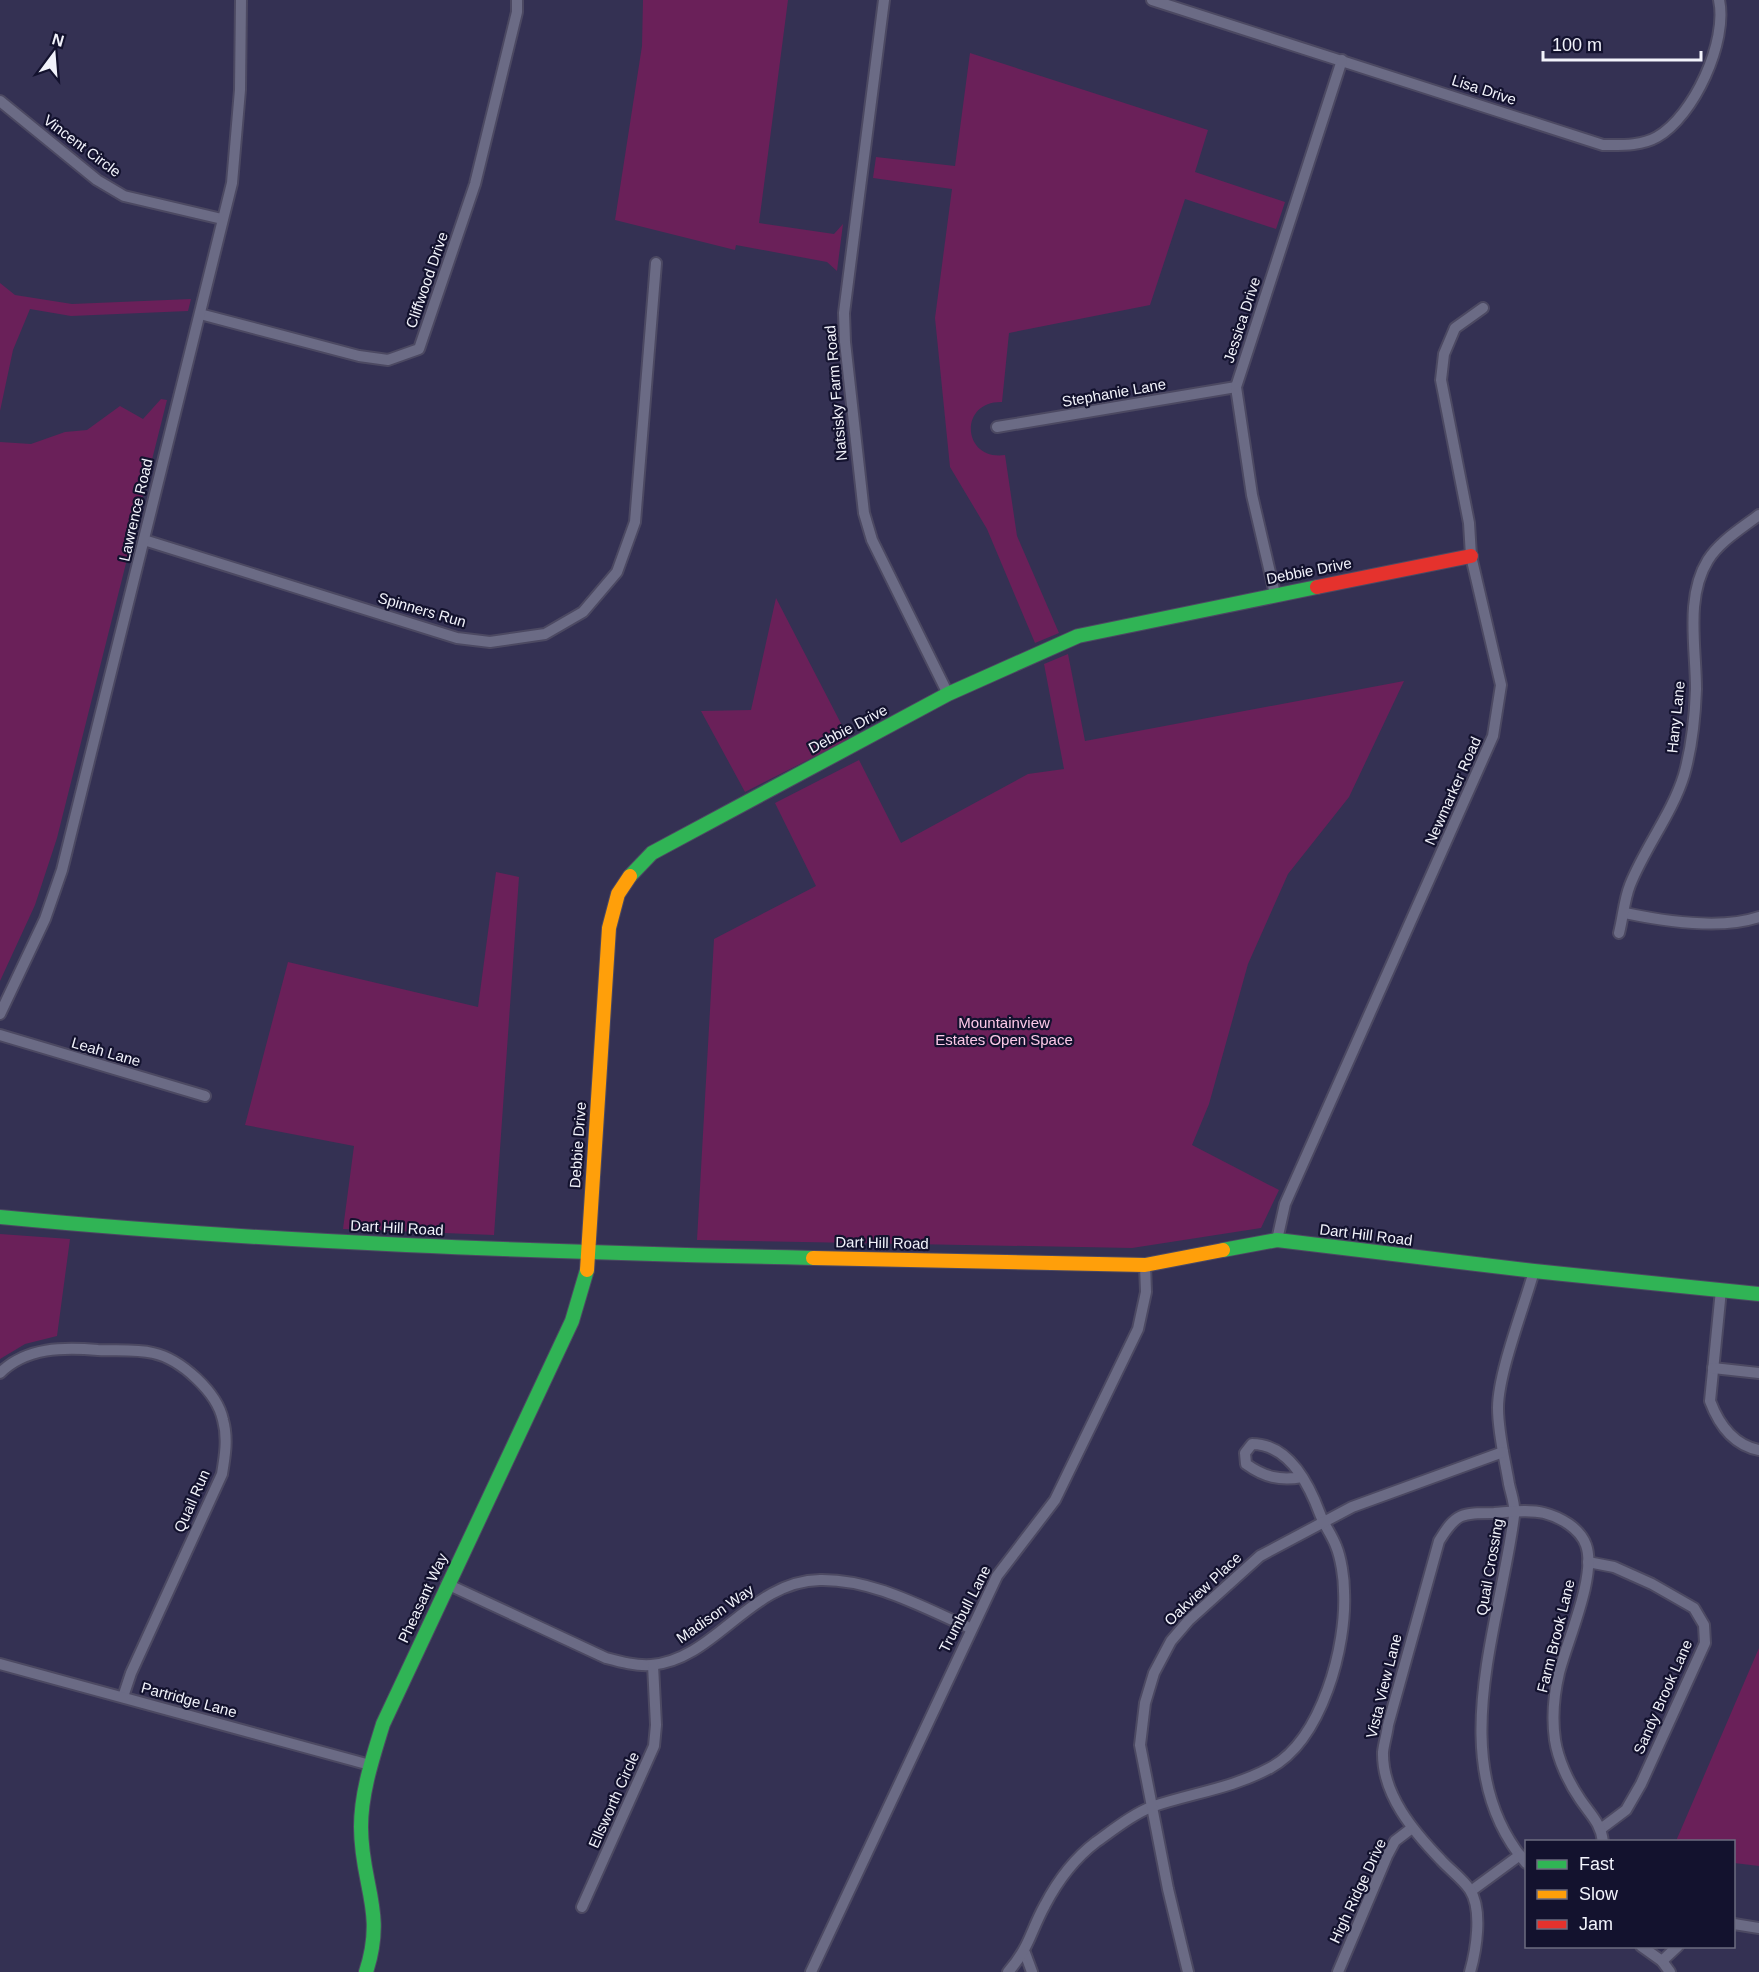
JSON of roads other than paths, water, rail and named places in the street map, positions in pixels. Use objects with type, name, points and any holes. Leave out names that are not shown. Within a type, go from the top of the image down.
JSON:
[{"type":"street","name":"Lawrence Road","points":[[0,1014],[45,919],[62,870],[232,183],[236,145],[241,0]]},
{"type":"street","name":"Cliffwood Drive","points":[[200,314],[359,356],[388,360],[419,349],[475,184],[517,12],[517,0]]},
{"type":"street","name":"Natsisky Farm Road","points":[[884,0],[844,313],[845,342],[864,513],[872,540],[948,694]]},
{"type":"street","name":"Lisa Drive","points":[[1152,0],[1603,145],[1632,146],[1657,137],[1681,118],[1696,94],[1718,41],[1722,13],[1719,0]]},
{"type":"street","name":"Jessica Drive","points":[[1275,594],[1251,495],[1236,387],[1342,60]]},
{"type":"street","name":"Vincent Circle","points":[[0,101],[97,180],[124,196],[222,219]]},
{"type":"street","name":"Spinners Run","points":[[144,540],[457,638],[490,642],[545,634],[583,612],[616,572],[635,522],[656,263]]},
{"type":"street","name":"Newmarker Road","points":[[1277,1240],[1285,1204],[1494,736],[1501,685],[1471,556],[1469,523],[1441,380],[1444,354],[1455,328],[1483,308]]},
{"type":"street","name":"Stephanie Lane","points":[[997,428],[1236,387]]},
{"type":"street","name":"Hany Lane","points":[[1619,933],[1629,887],[1672,804],[1684,775],[1692,740],[1696,692],[1694,600],[1699,580],[1708,560],[1726,540],[1759,515]]},
{"type":"street","name":"Debbie Drive","points":[[587,1253],[609,928],[614,901],[627,876],[652,852],[948,694],[1078,636],[1275,594],[1471,556]]},
{"type":"street","points":[[1624,913],[1721,924],[1759,917]]},
{"type":"street","name":"Leah Lane","points":[[0,1035],[205,1096]]},
{"type":"street","name":"Dart Hill Road","points":[[0,1217],[123,1229],[587,1253],[1145,1265],[1277,1240],[1534,1271],[1759,1294]]},
{"type":"street","name":"Pheasant Way","points":[[366,1972],[375,1947],[377,1925],[362,1850],[361,1826],[370,1765],[382,1724],[572,1322],[584,1288],[587,1253]]},
{"type":"street","name":"Trumbull Lane","points":[[811,1972],[970,1628],[997,1575],[1055,1500],[1138,1329],[1146,1292],[1145,1265]]},
{"type":"street","name":"Quail Crossing","points":[[1523,1859],[1501,1821],[1484,1771],[1480,1739],[1480,1707],[1515,1512],[1503,1452],[1498,1407],[1501,1384],[1534,1271]]},
{"type":"street","points":[[1722,1290],[1710,1401],[1714,1412],[1736,1442],[1759,1450]]},
{"type":"street","name":"Quail Run","points":[[0,1373],[9,1364],[41,1350],[74,1348],[154,1353],[185,1367],[207,1389],[223,1418],[226,1447],[222,1474],[131,1673],[123,1697]]},
{"type":"street","points":[[1713,1368],[1759,1373]]},
{"type":"street","points":[[1008,1972],[1025,1953],[1044,1906],[1066,1873],[1094,1844],[1152,1807],[1235,1784],[1272,1767],[1296,1747],[1316,1713],[1332,1675],[1341,1642],[1344,1590],[1336,1547],[1323,1523],[1302,1477],[1297,1468],[1278,1452],[1263,1444],[1252,1444],[1245,1453],[1246,1464],[1260,1474],[1285,1480],[1302,1477]]},
{"type":"street","name":"Oakview Place","points":[[1188,1972],[1140,1745],[1145,1703],[1154,1673],[1171,1641],[1189,1620],[1260,1556],[1355,1506],[1503,1452]]},
{"type":"street","name":"Farm Brook Lane","points":[[1515,1512],[1542,1512],[1567,1522],[1586,1544],[1588,1562],[1586,1582],[1559,1675],[1554,1707],[1555,1742],[1567,1776],[1602,1828],[1604,1840]]},
{"type":"street","name":"Vista View Lane","points":[[1471,1891],[1412,1828],[1399,1807],[1389,1782],[1383,1753],[1388,1725],[1439,1541],[1452,1520],[1471,1513],[1515,1512]]},
{"type":"street","name":"Sandy Brook Lane","points":[[1588,1562],[1614,1567],[1652,1584],[1694,1608],[1704,1625],[1705,1643],[1641,1784],[1626,1810],[1602,1828]]},
{"type":"street","name":"Madison Way","points":[[447,1584],[606,1658],[632,1664],[652,1665],[682,1656],[771,1592],[818,1580],[848,1581],[874,1586],[970,1628]]},
{"type":"street","name":"Partridge Lane","points":[[0,1664],[370,1765]]},
{"type":"street","name":"Ellsworth Circle","points":[[582,1907],[654,1746],[656,1725],[652,1665]]},
{"type":"street","name":"High Ridge Drive","points":[[1338,1972],[1387,1856],[1395,1842],[1412,1828]]},
{"type":"street","points":[[1470,1972],[1475,1953],[1477,1921],[1471,1891],[1523,1859]]},
{"type":"street","points":[[1735,1924],[1759,1928]]},
{"type":"street","points":[[1642,1948],[1662,1961],[1670,1972]]},
{"type":"street","points":[[1662,1961],[1677,1948]]},
{"type":"street","points":[[1025,1953],[1032,1972]]},
{"type":"park label","name":"Mountainview Estates Open Space","points":[[1004,1032]]}]
